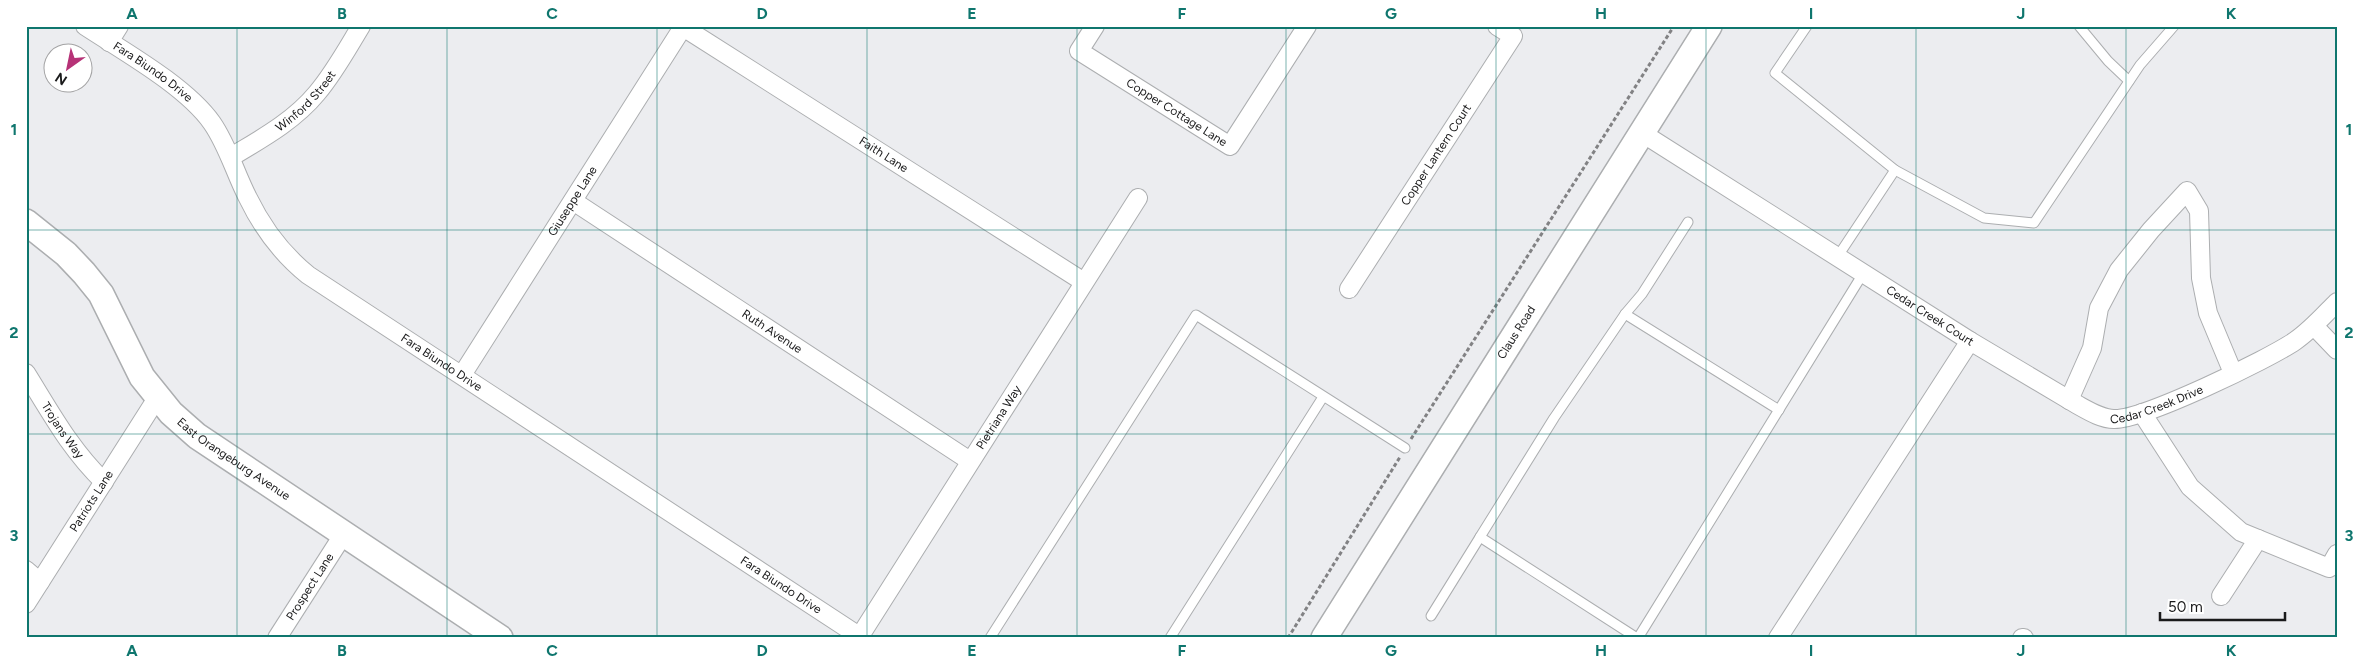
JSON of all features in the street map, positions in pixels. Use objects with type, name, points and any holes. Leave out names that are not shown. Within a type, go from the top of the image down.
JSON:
[{"type":"main road","name":"Claus Road","points":[[1324,638],[1709,26]]},
{"type":"main road","name":"East Orangeburg Avenue","points":[[26,222],[66,254],[101,294],[142,377],[157,398],[197,436],[500,638]]},
{"type":"street","name":"Fara Biundo Drive","points":[[85,26],[168,82],[193,102],[211,122],[231,157],[247,197],[260,222],[290,260],[308,275],[861,637]]},
{"type":"street","points":[[109,42],[119,26]]},
{"type":"street","name":"Winford Street","points":[[231,157],[274,131],[316,95],[333,72],[361,26]]},
{"type":"street","name":"Copper Cottage Lane","points":[[1095,26],[1079,51],[1230,146],[1307,26]]},
{"type":"street","name":"Copper Lantern Court","points":[[1349,289],[1512,36],[1497,26]]},
{"type":"street","name":"Giuseppe Lane","points":[[462,375],[683,27]]},
{"type":"street","name":"Faith Lane","points":[[683,27],[1084,282]]},
{"type":"street","name":"Cedar Creek Court","points":[[1642,133],[1864,272],[1970,341],[1778,638]]},
{"type":"street","points":[[2069,400],[2092,348],[2099,308],[2119,270],[2151,230],[2187,191],[2199,211],[2201,278],[2208,313],[2233,372]]},
{"type":"street","name":"Pietriana Way","points":[[861,637],[970,461],[1138,198]]},
{"type":"street","name":"Ruth Avenue","points":[[573,201],[970,461]]},
{"type":"street","name":"Cedar Creek Drive","points":[[1970,341],[2092,413],[2113,419],[2131,417],[2142,413],[2233,372],[2294,341],[2314,326],[2337,302]]},
{"type":"street","points":[[2314,326],[2337,350]]},
{"type":"street","name":"Trojans Way","points":[[26,373],[66,440],[104,482]]},
{"type":"street","name":"Patriots Lane","points":[[26,604],[157,398]]},
{"type":"street","points":[[2142,413],[2190,487],[2241,532],[2334,565]]},
{"type":"street","name":"Prospect Lane","points":[[277,638],[343,535]]},
{"type":"street","points":[[2221,596],[2258,539]]},
{"type":"street","points":[[26,570],[40,582]]},
{"type":"lane","points":[[1807,26],[1774,73],[1895,170],[1984,218],[2034,223],[2129,81],[2174,26]]},
{"type":"lane","points":[[2079,26],[2108,61],[2129,81]]},
{"type":"lane","points":[[1838,256],[1895,170]]},
{"type":"lane","points":[[1431,616],[1554,418],[1625,314],[1642,294],[1688,222]]},
{"type":"lane","points":[[1480,537],[1638,638],[1864,272]]},
{"type":"lane","points":[[1625,314],[1778,410]]},
{"type":"lane","points":[[990,638],[1196,315],[1405,448]]},
{"type":"lane","points":[[1170,638],[1323,397]]},
{"type":"path","points":[[1288,638],[1405,448],[1674,26]]}]
